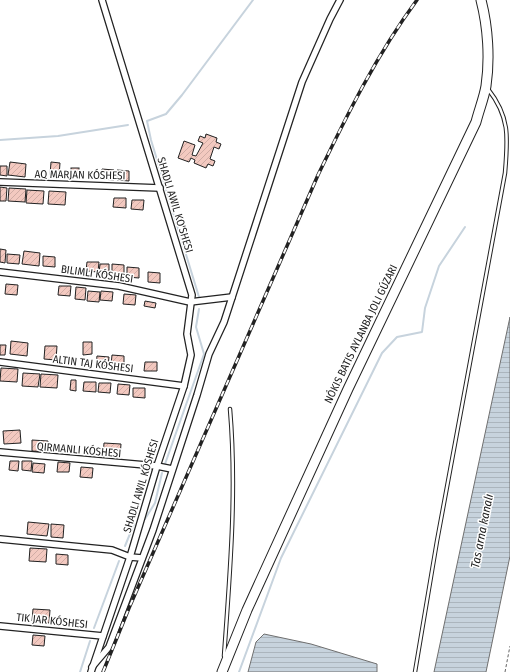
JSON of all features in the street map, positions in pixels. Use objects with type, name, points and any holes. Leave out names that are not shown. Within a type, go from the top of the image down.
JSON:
[{"type":"main road","points":[[223,669],[247,610],[345,396],[476,122],[486,87],[488,61],[487,38],[481,0]]},
{"type":"street","name":"SHADLI AWIL KO'SHESI","points":[[92,670],[130,557],[157,466],[184,386],[191,355],[187,334],[190,302],[192,296],[102,0]]},
{"type":"street","points":[[92,670],[109,647],[142,558],[209,354],[224,322],[302,82],[340,0]]},
{"type":"street","name":"AQ MARJAN KÓSHESI","points":[[0,182],[160,188]]},
{"type":"street","name":"BILIMLI KÓSHESI","points":[[0,272],[119,286],[190,302],[232,297]]},
{"type":"street","points":[[0,362],[184,386]]},
{"type":"street","points":[[0,452],[157,466],[172,469]]},
{"type":"street","points":[[0,539],[112,550],[130,557],[142,558]]},
{"type":"street","name":"TIK JAR KÓSHESI","points":[[0,626],[103,636]]},
{"type":"lane","points":[[415,672],[437,540],[505,173],[507,121],[498,101],[486,87]]},
{"type":"lane","points":[[223,669],[233,502],[233,449],[230,409]]},
{"type":"path","points":[[505,672],[510,646]]},
{"type":"water","name":"Tas arna kanalı","points":[[510,317],[510,556],[486,672],[434,672]]},
{"type":"water","points":[[264,634],[311,644],[377,664],[377,672],[248,672],[256,642]]},
{"type":"building","points":[[206,134],[217,138],[216,142],[221,144],[219,149],[214,147],[210,159],[215,161],[213,166],[208,164],[206,168],[194,163],[195,160],[191,158],[189,162],[178,158],[184,141],[195,145],[192,155],[196,156],[203,143],[198,141],[200,136],[205,138]]},
{"type":"building","points":[[10,162],[26,164],[25,177],[8,175]]},
{"type":"building","points":[[51,162],[60,163],[59,176],[50,175]]},
{"type":"building","points":[[0,166],[7,166],[7,176],[0,175]]},
{"type":"building","points":[[71,168],[79,168],[79,177],[71,177]]},
{"type":"building","points":[[102,169],[114,170],[114,180],[102,179]]},
{"type":"building","points":[[117,170],[129,171],[129,181],[117,180]]},
{"type":"building","points":[[0,187],[7,188],[6,201],[0,201]]},
{"type":"building","points":[[9,188],[26,189],[25,202],[8,201]]},
{"type":"building","points":[[27,190],[44,191],[43,204],[26,203]]},
{"type":"building","points":[[49,191],[66,192],[65,205],[48,204]]},
{"type":"building","points":[[114,198],[126,198],[126,208],[113,207]]},
{"type":"building","points":[[132,200],[144,200],[143,210],[131,209]]},
{"type":"building","points":[[0,249],[6,250],[5,263],[0,262]]},
{"type":"building","points":[[24,251],[40,253],[39,266],[22,264]]},
{"type":"building","points":[[7,254],[20,255],[19,264],[7,263]]},
{"type":"building","points":[[43,256],[55,257],[55,267],[43,266]]},
{"type":"building","points":[[87,262],[99,262],[98,272],[86,271]]},
{"type":"building","points":[[100,264],[109,264],[109,274],[99,273]]},
{"type":"building","points":[[112,264],[124,265],[124,274],[112,273]]},
{"type":"building","points":[[127,267],[139,268],[139,278],[127,277]]},
{"type":"building","points":[[148,272],[160,273],[160,283],[148,282]]},
{"type":"building","points":[[6,284],[18,285],[17,295],[5,294]]},
{"type":"building","points":[[59,286],[71,286],[70,296],[58,295]]},
{"type":"building","points":[[76,287],[86,288],[85,300],[75,299]]},
{"type":"building","points":[[88,291],[100,292],[99,302],[87,301]]},
{"type":"building","points":[[101,291],[113,292],[112,301],[100,300]]},
{"type":"building","points":[[124,294],[136,295],[135,305],[123,304]]},
{"type":"building","points":[[145,301],[156,303],[155,308],[144,306]]},
{"type":"building","points":[[11,341],[28,343],[27,356],[10,354]]},
{"type":"building","points":[[83,342],[92,342],[92,354],[83,355]]},
{"type":"building","points":[[0,345],[6,345],[5,355],[0,355]]},
{"type":"building","points":[[45,346],[57,346],[56,360],[44,359]]},
{"type":"building","points":[[112,355],[124,356],[124,366],[111,365]]},
{"type":"building","points":[[97,356],[109,357],[108,366],[96,365]]},
{"type":"building","points":[[145,362],[157,362],[157,371],[144,371]]},
{"type":"building","points":[[1,368],[18,369],[17,382],[0,381]]},
{"type":"building","points":[[23,373],[40,374],[38,387],[22,386]]},
{"type":"building","points":[[41,374],[58,375],[57,388],[40,387]]},
{"type":"building","points":[[71,380],[76,380],[76,391],[70,390]]},
{"type":"building","points":[[84,382],[96,382],[96,392],[83,391]]},
{"type":"building","points":[[99,383],[111,383],[110,393],[98,392]]},
{"type":"building","points":[[118,384],[130,385],[129,395],[117,394]]},
{"type":"building","points":[[133,388],[145,388],[145,398],[133,397]]},
{"type":"building","points":[[20,430],[21,443],[4,444],[3,431]]},
{"type":"building","points":[[32,440],[48,441],[47,452],[32,451]]},
{"type":"building","points":[[104,443],[121,444],[120,457],[103,456]]},
{"type":"building","points":[[10,461],[19,461],[18,471],[9,470]]},
{"type":"building","points":[[22,461],[32,461],[31,471],[22,470]]},
{"type":"building","points":[[58,462],[70,463],[69,472],[57,472]]},
{"type":"building","points":[[33,463],[45,464],[44,473],[32,472]]},
{"type":"building","points":[[81,467],[93,468],[92,478],[80,477]]},
{"type":"building","points":[[28,522],[49,524],[47,536],[27,534]]},
{"type":"building","points":[[51,524],[64,525],[63,538],[51,537]]},
{"type":"building","points":[[30,548],[47,549],[46,562],[29,561]]},
{"type":"building","points":[[56,554],[68,555],[68,565],[56,564]]},
{"type":"building","points":[[33,609],[50,610],[49,623],[32,621]]},
{"type":"building","points":[[33,635],[45,636],[44,646],[32,645]]},
{"type":"waterway","points":[[199,297],[151,140],[147,121],[166,114],[253,0]]},
{"type":"waterway","points":[[0,140],[58,136],[128,125]]},
{"type":"waterway","points":[[239,672],[281,558],[382,353],[397,337],[422,332],[425,308],[439,266],[465,227]]},
{"type":"waterway","points":[[165,464],[204,354],[196,327],[199,309]]},
{"type":"waterway","points":[[145,519],[155,503],[162,473]]},
{"type":"waterway","points":[[125,546],[134,524]]},
{"type":"waterway","points":[[94,628],[119,561]]},
{"type":"waterway","points":[[80,672],[90,641]]},
{"type":"railway","points":[[103,672],[129,608],[318,175],[376,63],[417,0]]}]
